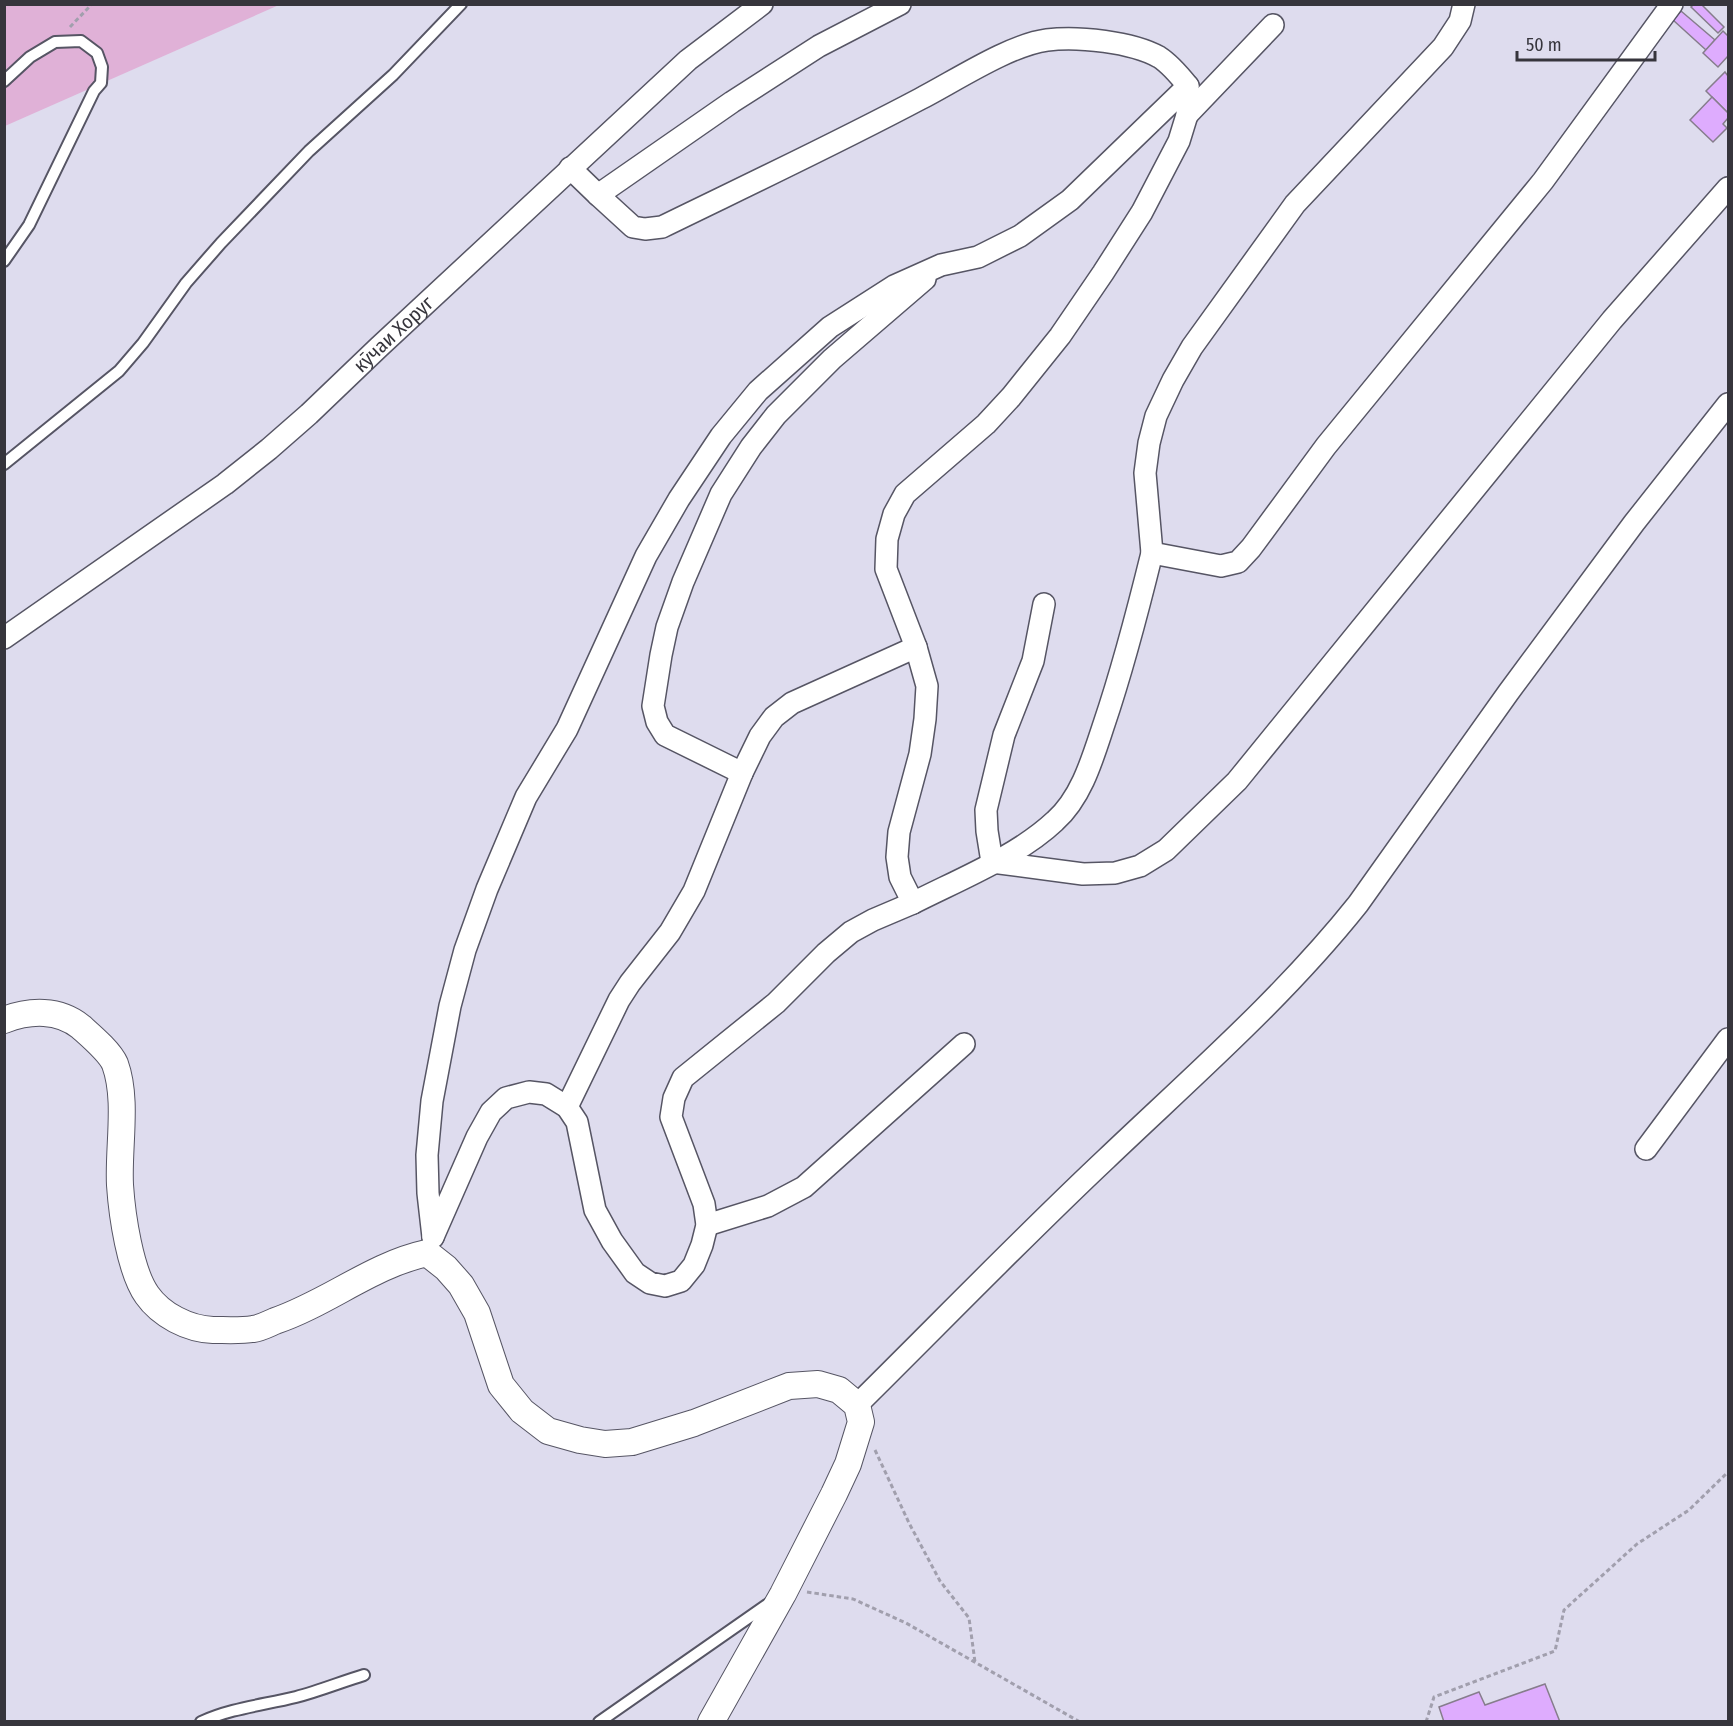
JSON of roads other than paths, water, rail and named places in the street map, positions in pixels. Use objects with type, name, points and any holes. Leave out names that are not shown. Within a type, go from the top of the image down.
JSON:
[{"type":"street","name":"кӯчаи Хоруг","points":[[4,638],[225,484],[269,449],[688,60],[762,4]]},
{"type":"street","points":[[598,195],[732,102],[819,46],[900,4]]},
{"type":"street","points":[[4,1020],[39,1012],[71,1019],[94,1038],[114,1062],[121,1091],[120,1186],[129,1252],[146,1294],[163,1312],[184,1324],[211,1330],[254,1329],[300,1312],[385,1266],[409,1257],[430,1245],[477,1137],[491,1112],[506,1098],[529,1092],[546,1094],[567,1107],[577,1122],[595,1210],[612,1241],[635,1273],[650,1283],[658,1285],[665,1286],[681,1281],[694,1265],[707,1225],[704,1204],[672,1117],[674,1098],[683,1078],[776,1003],[826,953],[851,933],[1035,838],[1057,820],[1074,798],[1091,761],[1113,698],[1152,553],[1145,473],[1156,416],[1173,380],[1192,347],[1295,204],[1443,47],[1460,21],[1464,4]]},
{"type":"street","points":[[1152,553],[1221,566],[1238,562],[1251,548],[1334,436],[1543,181],[1672,4]]},
{"type":"street","points":[[1187,115],[1273,25]]},
{"type":"street","points":[[570,168],[633,227],[645,230],[662,227],[1020,47],[1047,40],[1087,40],[1132,47],[1159,58],[1178,73],[1188,86],[1187,115],[1179,141],[1142,212],[1060,336],[986,424],[905,494],[894,514],[887,539],[886,569],[916,647],[927,686],[920,754],[899,832],[897,857],[900,877],[913,903]]},
{"type":"street","points":[[859,1414],[839,1390],[818,1384],[789,1386],[694,1423],[632,1442],[597,1443],[548,1431],[522,1411],[501,1385],[477,1313],[461,1285],[430,1245],[427,1155],[432,1101],[450,1006],[465,950],[487,889],[526,797],[567,729],[646,556],[679,499],[715,445],[758,391],[830,327],[894,286],[941,266],[978,257],[1020,236],[1070,200],[1188,86]]},
{"type":"street","points":[[992,862],[1083,874],[1115,873],[1140,866],[1166,850],[1237,781],[1612,320],[1728,188]]},
{"type":"street","points":[[742,773],[665,735],[657,722],[653,706],[661,654],[667,627],[683,582],[721,494],[751,447],[776,415],[832,359],[941,266]]},
{"type":"street","points":[[711,1722],[783,1594],[848,1464],[859,1414],[1013,1248],[1237,1034],[1333,935],[1358,904],[1508,693],[1627,533],[1728,404]]},
{"type":"street","points":[[992,862],[986,810],[1004,735],[1033,661],[1044,604]]},
{"type":"street","points":[[567,1107],[619,1000],[670,932],[690,898],[742,773],[760,736],[774,717],[792,703],[916,647]]},
{"type":"street","points":[[1646,1149],[1728,1039]]},
{"type":"street","points":[[707,1225],[768,1206],[804,1186],[964,1044]]},
{"type":"lane","points":[[4,464],[119,371],[143,344],[186,283],[221,243],[309,151],[393,75],[461,4]]},
{"type":"lane","points":[[4,81],[30,57],[55,42],[81,41],[97,53],[102,67],[101,83],[94,91],[29,225],[4,261]]},
{"type":"lane","points":[[599,1722],[783,1594]]},
{"type":"lane","points":[[201,1722],[239,1709],[297,1697],[364,1675]]}]
